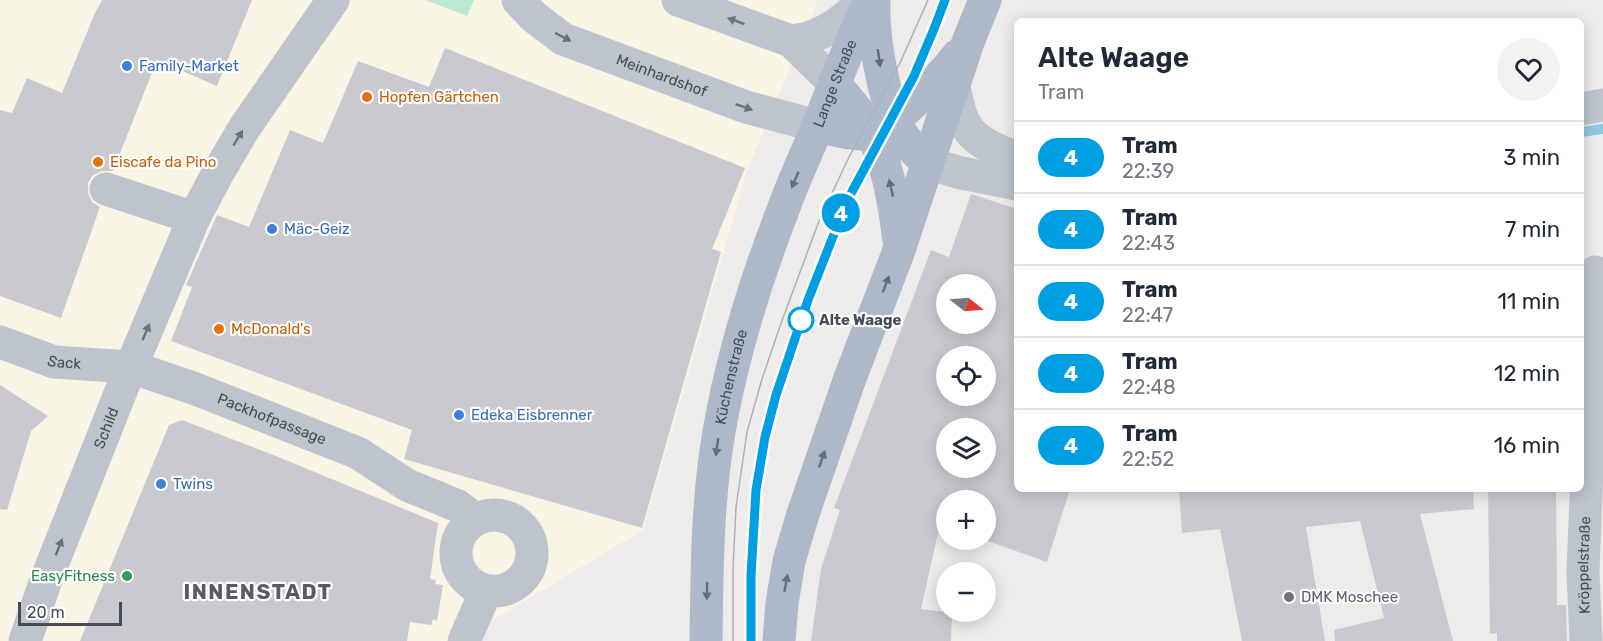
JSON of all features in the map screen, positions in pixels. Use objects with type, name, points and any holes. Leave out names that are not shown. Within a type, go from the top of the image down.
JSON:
[{"type":"main road","name":"Lange Straße","points":[[870,0],[817,126],[861,134],[882,126]]},
{"type":"main road","name":"Lange Straße","points":[[870,0],[880,68],[882,126]]},
{"type":"main road","points":[[779,641],[789,561],[803,514],[850,378],[900,246],[968,42],[985,0]]},
{"type":"main road","points":[[882,126],[935,81],[968,42]]},
{"type":"main road","points":[[834,83],[858,111],[882,126]]},
{"type":"main road","name":"Küchenstraße","points":[[706,641],[711,501],[727,390],[764,261],[817,126]]},
{"type":"main road","name":"Lange Straße","points":[[882,126],[907,142],[928,164]]},
{"type":"main road","points":[[882,126],[885,166],[891,186],[900,246]]},
{"type":"street","name":"Meinhardshof","points":[[518,0],[534,17],[563,39],[746,108],[817,126]]},
{"type":"street","points":[[678,0],[791,41],[834,83]]},
{"type":"street","name":"Lange Straße","points":[[791,41],[807,39],[834,26],[870,0]]},
{"type":"street","name":"Schild","points":[[25,641],[45,580],[194,218],[245,127],[327,8]]},
{"type":"street","points":[[954,86],[962,117],[972,134],[984,144],[1014,157]]},
{"type":"street","points":[[1584,108],[1603,105]]},
{"type":"street","points":[[928,164],[1014,183]]},
{"type":"street","points":[[106,189],[194,218]]},
{"type":"street","name":"Kröppelstraße","points":[[1586,641],[1583,572],[1595,272]]},
{"type":"street","name":"Sack","points":[[0,342],[54,362],[131,367]]},
{"type":"street","name":"Packhofpassage","points":[[131,367],[193,388],[358,453],[407,485],[458,506],[475,519]]},
{"type":"street","points":[[484,515],[503,515],[516,521],[525,530],[531,542],[530,567],[522,579],[512,587],[499,591],[486,591],[473,585],[458,568],[456,546],[460,535],[475,519],[484,515]]},
{"type":"street","points":[[464,641],[486,591]]},
{"type":"shaded area","points":[[0,0],[818,0],[747,171],[643,530],[458,641],[0,641]]},
{"type":"green space","points":[[425,0],[474,0],[467,16]]},
{"type":"building","points":[[102,0],[252,0],[217,86],[157,60],[113,171],[102,171],[93,175],[88,183],[88,193],[92,202],[100,207],[61,318],[0,296],[0,110],[12,113],[27,78],[62,93]]},
{"type":"building","points":[[445,48],[745,168],[712,249],[721,252],[642,528],[404,459],[412,430],[171,341],[192,287],[186,285],[217,215],[249,227],[290,130],[323,143],[358,61],[429,87]]},
{"type":"building","points":[[971,194],[1014,208],[1014,492],[1069,492],[1047,562],[996,544],[996,490],[936,490],[936,542],[921,609],[936,611],[936,622],[952,622],[951,641],[811,641],[821,569],[840,510],[834,508],[931,250],[949,257]]},
{"type":"building","points":[[0,385],[48,416],[31,431],[7,510],[0,509]]},
{"type":"building","points":[[182,420],[438,523],[430,579],[436,580],[435,584],[443,585],[437,621],[433,619],[431,625],[410,622],[407,641],[80,641],[169,425]]},
{"type":"building","points":[[1179,492],[1473,492],[1474,509],[1420,514],[1453,641],[1335,641],[1334,630],[1384,618],[1360,521],[1306,527],[1325,641],[1242,641],[1220,529],[1182,533]]},
{"type":"building","points":[[1488,492],[1556,492],[1557,605],[1566,605],[1567,641],[1497,641],[1497,633],[1490,634]]},
{"type":"waterway","points":[[1584,132],[1603,129]]},
{"type":"tram line","points":[[733,641],[736,507],[747,432],[762,379],[819,221],[849,157],[900,63],[928,0]]},
{"type":"tram line","points":[[751,641],[751,576],[756,491],[771,410],[789,353],[847,201],[913,76],[945,0]]},
{"type":"tram line","name":"4","points":[[751,641],[751,576],[756,490],[771,410],[808,300],[847,201],[914,76],[945,0]]},
{"type":"place","name":"Family-Market","points":[[127,66]]},
{"type":"place","name":"Hopfen Gärtchen","points":[[367,97]]},
{"type":"place","name":"Eiscafe da Pino","points":[[98,162]]},
{"type":"place","name":"Mäc-Geiz","points":[[272,229]]},
{"type":"place","name":"Alte Waage","points":[[801,320]]},
{"type":"place","name":"McDonald's","points":[[219,329]]},
{"type":"place","name":"Edeka Eisbrenner","points":[[459,415]]},
{"type":"place","name":"Twins","points":[[161,484]]},
{"type":"place","name":"EasyFitness","points":[[127,576]]},
{"type":"place","name":"DMK Moschee","points":[[1289,597]]},
{"type":"district","name":"INNENSTADT","points":[[258,591]]}]
